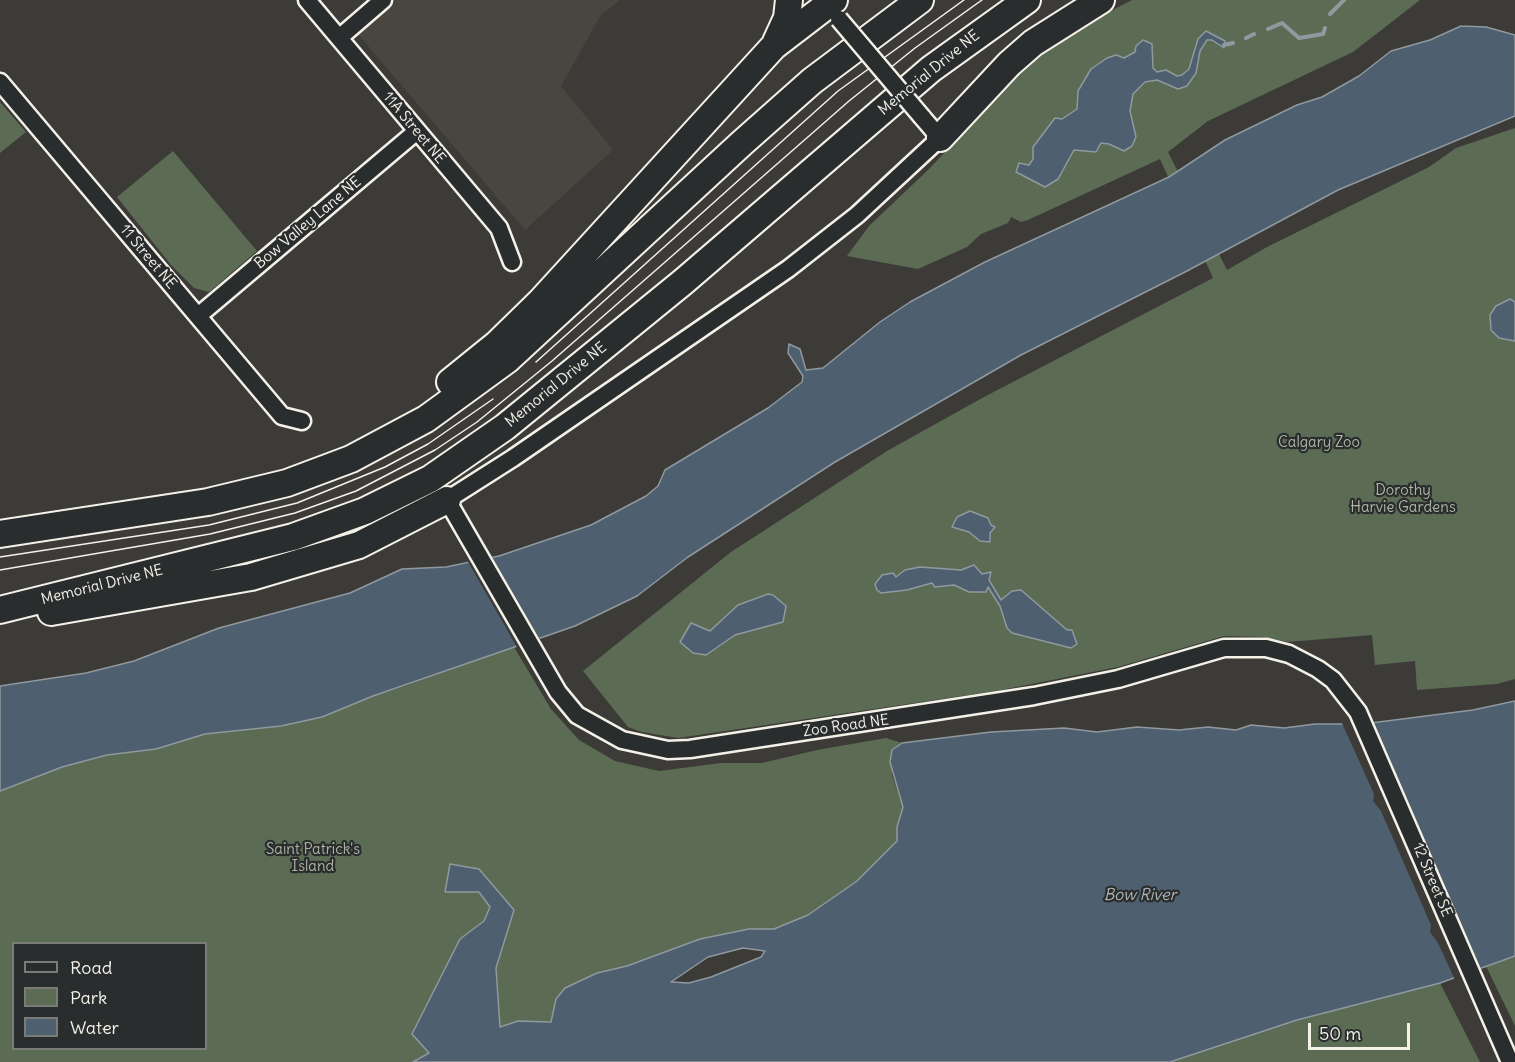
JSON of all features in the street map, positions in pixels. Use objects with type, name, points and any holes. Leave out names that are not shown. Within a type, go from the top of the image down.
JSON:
[{"type":"highway","points":[[774,46],[787,18],[789,0]]},
{"type":"highway","points":[[0,534],[207,502],[287,483],[351,459],[426,420],[507,360],[777,112],[877,30],[920,0]]},
{"type":"highway","name":"Memorial Drive NE","points":[[3,609],[293,537],[365,511],[429,479],[505,428],[683,282],[931,69],[1027,0]]},
{"type":"highway","points":[[940,138],[1009,64],[1033,43],[1101,0]]},
{"type":"highway","points":[[351,459],[369,437],[432,396],[465,371],[540,302],[774,46],[828,5]]},
{"type":"highway","points":[[3,609],[54,613],[251,578],[359,545],[452,510]]},
{"type":"street","name":"11A Street NE","points":[[307,0],[499,228],[512,262]]},
{"type":"street","points":[[339,38],[383,0]]},
{"type":"street","points":[[452,510],[513,458],[788,268],[857,215],[940,138],[828,5]]},
{"type":"street","name":"11 Street NE","points":[[0,82],[282,416],[302,421]]},
{"type":"street","name":"Bow Valley Lane NE","points":[[198,316],[417,131]]},
{"type":"street","name":"Zoo Road NE","points":[[452,510],[567,705],[593,726],[622,740],[668,750],[690,749],[1034,696],[1118,679],[1233,647],[1266,648],[1306,662],[1333,680],[1350,699]]},
{"type":"street","name":"12 Street SE","points":[[1350,699],[1363,722],[1510,1062]]},
{"type":"shaded area","points":[[396,0],[620,0],[601,15],[561,86],[613,150],[525,230],[357,33]]},
{"type":"green space","name":"Calgary Zoo","points":[[1132,0],[1420,0],[1353,52],[1208,121],[1168,152],[1227,270],[1267,247],[1429,167],[1456,148],[1515,128],[1515,679],[1497,684],[1417,690],[1415,661],[1375,665],[1372,635],[1288,642],[1264,637],[1224,636],[1118,667],[996,691],[678,738],[642,732],[628,727],[583,671],[731,552],[887,451],[984,397],[1213,278],[1160,159],[1028,220],[1021,222],[1011,217],[1008,223],[981,234],[967,247],[918,269],[847,256],[869,226],[929,169],[1028,64],[1074,30]]},
{"type":"green space","points":[[0,102],[26,132],[0,153]]},
{"type":"green space","points":[[173,151],[257,251],[209,292],[194,288],[171,265],[117,197]]},
{"type":"green space","name":"Saint Patrick's Island","points":[[514,647],[551,709],[579,740],[615,761],[659,771],[721,763],[762,763],[817,750],[886,738],[902,743],[892,750],[892,775],[903,807],[897,827],[897,841],[857,881],[808,915],[774,929],[749,929],[700,939],[627,966],[597,973],[565,988],[556,999],[551,1022],[518,1021],[500,1027],[496,968],[514,910],[450,864],[445,892],[479,892],[490,907],[484,921],[460,939],[430,1053],[415,1062],[0,1062],[0,791],[62,767],[107,755],[156,749],[205,734],[281,726],[405,686]]},
{"type":"green space","points":[[1515,956],[1515,1026],[1486,966]]},
{"type":"green space","points":[[1440,983],[1480,1062],[1170,1062],[1297,1020]]},
{"type":"water","points":[[1461,26],[1486,27],[1515,35],[1515,116],[1338,190],[1187,271],[1021,355],[835,462],[688,557],[637,596],[575,626],[373,696],[322,717],[281,726],[205,734],[156,749],[107,755],[62,767],[0,791],[0,686],[86,673],[134,661],[219,628],[350,593],[402,569],[446,567],[499,556],[591,525],[646,496],[658,486],[665,470],[768,408],[802,382],[803,376],[788,353],[789,344],[800,349],[806,370],[823,368],[880,322],[910,302],[985,262],[1169,177],[1225,140],[1297,105],[1322,97],[1359,76],[1391,51],[1430,40]]},
{"type":"water","points":[[1206,31],[1225,41],[1224,48],[1212,40],[1207,40],[1200,51],[1196,73],[1187,86],[1178,89],[1157,80],[1145,82],[1133,94],[1130,111],[1136,137],[1132,146],[1124,151],[1101,143],[1096,152],[1074,150],[1058,179],[1045,187],[1016,172],[1019,163],[1029,165],[1033,159],[1033,147],[1055,118],[1062,119],[1077,109],[1078,91],[1091,69],[1107,58],[1116,55],[1124,58],[1135,52],[1136,46],[1143,40],[1152,44],[1153,68],[1157,72],[1166,70],[1177,76],[1182,75],[1189,69],[1198,39]]},
{"type":"water","points":[[1510,299],[1515,302],[1515,341],[1499,338],[1491,330],[1490,315],[1496,306]]},
{"type":"water","points":[[970,511],[988,518],[991,525],[995,527],[990,533],[990,542],[980,541],[969,532],[952,527],[957,517]]},
{"type":"water","points":[[974,565],[982,574],[991,572],[989,580],[1001,600],[1012,591],[1021,590],[1067,630],[1072,630],[1077,644],[1071,648],[1012,633],[1007,628],[1000,606],[988,587],[986,592],[969,592],[954,585],[935,587],[932,583],[907,590],[881,593],[875,584],[882,575],[893,573],[896,577],[905,570],[920,567],[961,570]]},
{"type":"water","points":[[768,594],[773,595],[786,606],[783,622],[735,635],[706,655],[693,653],[680,642],[691,623],[710,631],[738,605]]},
{"type":"water","name":"Bow River","points":[[1515,701],[1515,956],[1440,983],[1297,1020],[1170,1062],[413,1062],[429,1053],[412,1034],[460,939],[484,921],[490,907],[479,892],[445,892],[450,864],[479,869],[514,910],[496,968],[500,1027],[518,1021],[551,1022],[556,999],[565,988],[597,973],[627,966],[700,939],[749,929],[774,929],[808,915],[857,881],[897,841],[897,827],[903,807],[890,762],[892,750],[902,743],[991,732],[1064,728],[1097,732],[1137,727],[1179,730],[1208,727],[1236,730],[1251,725],[1284,728],[1315,724],[1363,724],[1473,710]],"holes":[[[743,948],[765,951],[761,957],[711,977],[689,983],[671,982],[708,957]]]},
{"type":"pier","points":[[491,555],[541,641],[518,649],[467,560]]},
{"type":"pier","points":[[1373,720],[1482,971],[1455,980],[1438,943],[1430,932],[1431,925],[1381,811],[1373,801],[1374,794],[1341,721]]},
{"type":"waterway","points":[[1330,14],[1344,0]]},
{"type":"waterway","points":[[1268,29],[1282,23],[1299,38],[1323,34],[1325,28]]},
{"type":"waterway","points":[[1246,38],[1254,34]]},
{"type":"waterway","points":[[1224,45],[1233,43]]},
{"type":"tram line","points":[[536,362],[838,91],[964,0]]},
{"type":"tram line","points":[[0,570],[210,534],[295,513],[356,491],[435,450],[477,422],[552,361],[849,101],[915,48],[982,0]]},
{"type":"tram line","points":[[0,557],[209,525],[297,503],[385,467],[428,444],[493,399]]},
{"type":"park label","name":"Dorothy Harvie Gardens","points":[[1403,500]]}]
